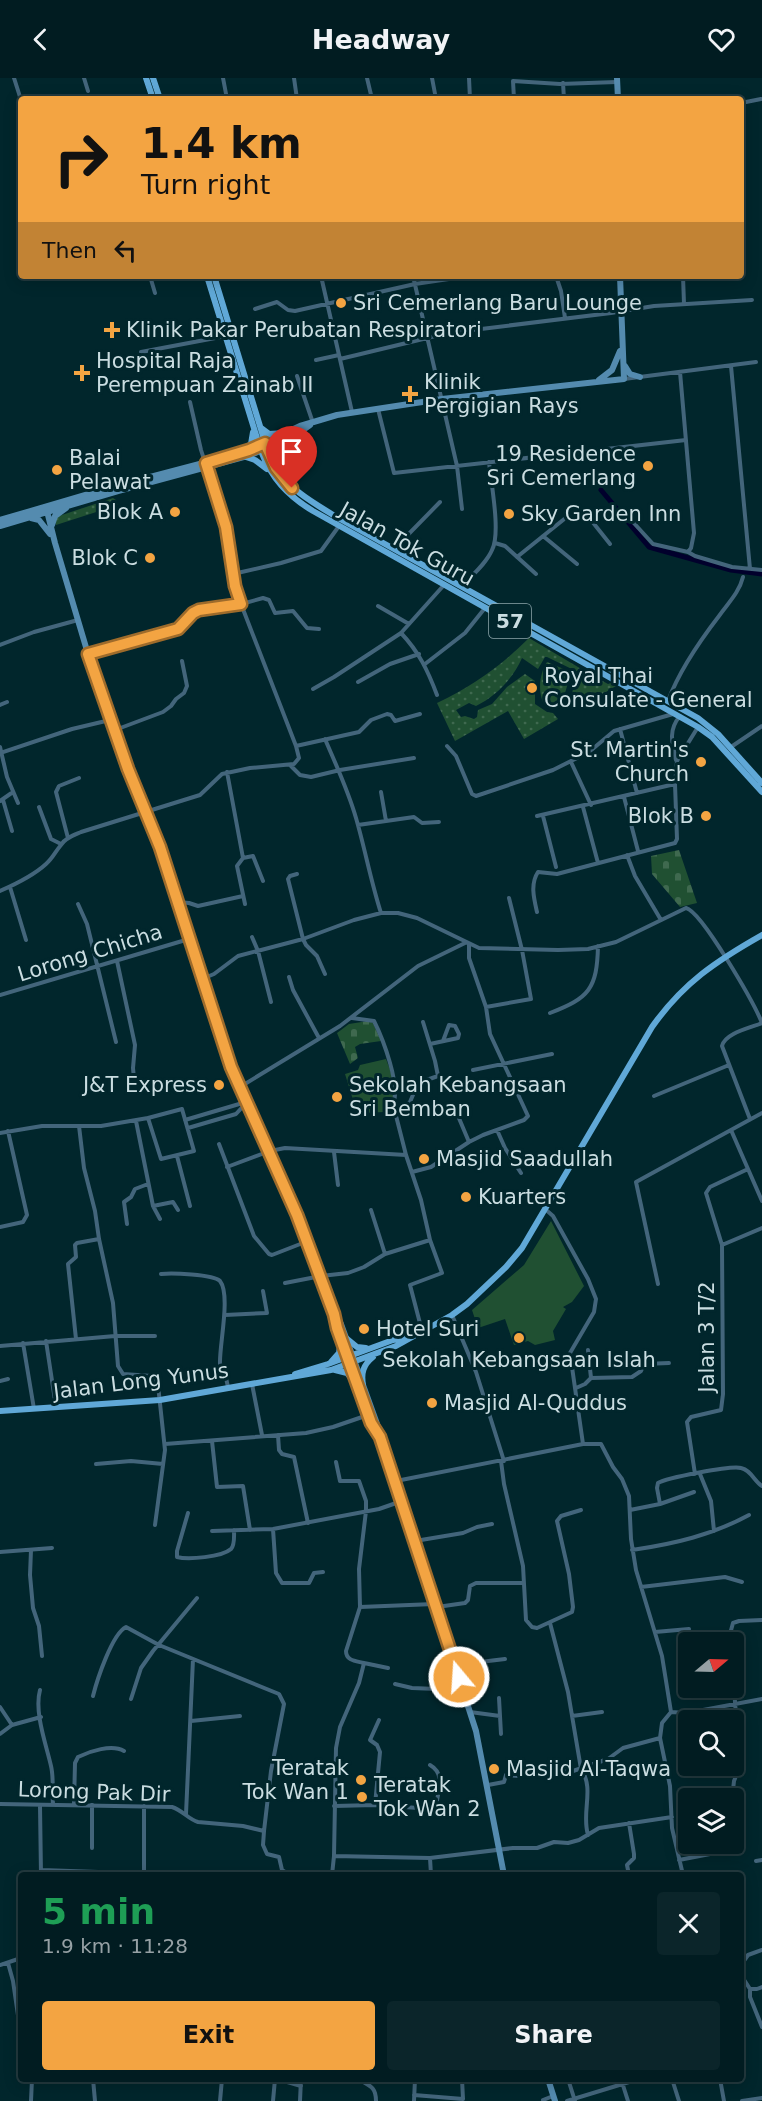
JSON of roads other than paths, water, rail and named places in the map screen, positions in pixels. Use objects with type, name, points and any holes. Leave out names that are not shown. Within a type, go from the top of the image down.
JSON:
[{"type":"main road","points":[[146,78],[152,96]]},
{"type":"main road","points":[[153,78],[158,96]]},
{"type":"main road","points":[[617,80],[618,96]]},
{"type":"main road","name":"Jalan Tok Guru","points":[[208,279],[252,421],[263,447],[278,472],[292,488],[394,549],[708,725],[731,747],[762,783]]},
{"type":"main road","name":"Jalan Tok Guru","points":[[215,279],[259,425],[270,472],[293,498],[339,526],[679,714],[712,737],[762,792]]},
{"type":"main road","points":[[620,279],[622,379]]},
{"type":"main road","points":[[621,339],[622,379]]},
{"type":"main road","points":[[596,382],[612,370],[620,351]]},
{"type":"main road","points":[[623,360],[627,371],[640,377]]},
{"type":"main road","points":[[0,526],[45,510],[206,465],[246,457],[300,426],[352,412],[442,399],[622,379]]},
{"type":"main road","points":[[234,455],[252,442],[252,421]]},
{"type":"main road","points":[[0,520],[71,505],[206,465],[281,441],[313,423]]},
{"type":"main road","points":[[259,425],[269,434],[285,434]]},
{"type":"main road","points":[[278,472],[275,458],[281,441]]},
{"type":"main road","points":[[246,457],[259,462],[270,472]]},
{"type":"main road","points":[[51,531],[54,518],[71,505]]},
{"type":"main road","points":[[45,510],[88,654],[110,720],[178,902],[222,1042],[308,1241],[402,1501],[470,1712],[488,1785],[503,1872]]},
{"type":"main road","points":[[24,519],[39,520],[51,531]]},
{"type":"main road","name":"Jalan Long Yunus","points":[[0,1411],[160,1400],[286,1378],[329,1367],[379,1349],[396,1346],[452,1315],[467,1304],[514,1259],[652,1027],[685,987],[724,956],[762,935]]},
{"type":"main road","points":[[344,1339],[361,1348],[379,1349]]},
{"type":"main road","points":[[344,1339],[339,1353],[329,1367],[344,1371],[360,1385]]},
{"type":"main road","points":[[379,1349],[365,1364],[360,1385],[368,1415],[380,1437]]},
{"type":"main road","points":[[549,2082],[554,2099]]},
{"type":"street","points":[[14,78],[20,96]]},
{"type":"street","points":[[84,78],[88,91]]},
{"type":"street","points":[[223,78],[226,96]]},
{"type":"street","points":[[294,78],[297,96]]},
{"type":"street","points":[[368,78],[371,96]]},
{"type":"street","points":[[432,78],[435,96]]},
{"type":"street","points":[[469,78],[470,96]]},
{"type":"street","points":[[514,96],[513,81],[563,83],[617,80]]},
{"type":"street","points":[[563,83],[564,96]]},
{"type":"street","points":[[744,102],[761,99]]},
{"type":"street","points":[[151,279],[155,292]]},
{"type":"street","points":[[322,279],[352,412]]},
{"type":"street","points":[[414,279],[457,466],[462,509]]},
{"type":"street","points":[[255,309],[277,302],[288,310],[295,311],[415,284],[449,279]]},
{"type":"street","points":[[557,279],[565,318]]},
{"type":"street","points":[[683,279],[684,304]]},
{"type":"street","points":[[316,360],[340,357],[428,337],[565,318],[654,306],[752,300]]},
{"type":"street","points":[[141,352],[226,336]]},
{"type":"street","points":[[622,379],[756,362]]},
{"type":"street","points":[[731,366],[750,569]]},
{"type":"street","points":[[680,372],[694,533],[688,552]]},
{"type":"street","points":[[297,376],[313,423]]},
{"type":"street","points":[[0,891],[45,866],[55,856],[61,844],[81,832],[203,794],[218,776],[227,772],[250,768],[291,766],[299,758],[241,604],[233,574],[226,527],[206,465],[190,402]]},
{"type":"street","points":[[378,408],[394,473],[686,440]]},
{"type":"street","points":[[461,586],[486,560],[495,543],[489,462]]},
{"type":"street","points":[[394,549],[440,502]]},
{"type":"street","points":[[517,557],[580,508],[610,544]]},
{"type":"street","points":[[632,521],[650,543],[688,552],[729,566],[762,570]]},
{"type":"street","points":[[233,574],[281,563],[321,550],[339,526]]},
{"type":"street","points":[[543,536],[578,564]]},
{"type":"street","points":[[495,543],[505,546],[536,574]]},
{"type":"street","points":[[668,701],[675,681],[739,590],[743,577]]},
{"type":"street","points":[[313,689],[401,633],[444,584]]},
{"type":"street","points":[[88,654],[178,629],[193,613],[199,610],[266,598],[275,613],[292,611],[307,628],[319,629]]},
{"type":"street","points":[[378,606],[409,624]]},
{"type":"street","points":[[425,664],[465,633],[486,607]]},
{"type":"street","points":[[0,645],[34,632],[78,621]]},
{"type":"street","points":[[401,633],[425,664],[437,694]]},
{"type":"street","points":[[358,682],[390,664],[419,654]]},
{"type":"street","points":[[114,730],[163,712],[184,693],[187,686],[182,661]]},
{"type":"street","points":[[0,705],[7,702]]},
{"type":"street","points":[[296,746],[359,732],[371,720],[387,714],[391,715],[395,721],[420,714]]},
{"type":"street","points":[[447,746],[456,756],[470,790],[476,796],[534,778],[571,762],[590,752],[612,733],[621,729],[679,714]]},
{"type":"street","points":[[537,912],[533,887],[536,873],[557,874],[676,841],[677,760],[672,732],[679,714]]},
{"type":"street","points":[[18,803],[5,770],[1,751],[110,720]]},
{"type":"street","points":[[677,760],[698,726]]},
{"type":"street","points":[[731,747],[762,726]]},
{"type":"street","points":[[621,729],[637,794]]},
{"type":"street","points":[[325,739],[340,770],[358,825],[370,881],[381,914]]},
{"type":"street","points":[[291,766],[295,772],[305,777],[414,758]]},
{"type":"street","points":[[571,762],[591,805]]},
{"type":"street","points":[[227,772],[243,858]]},
{"type":"street","points":[[68,838],[56,792],[59,786],[79,778]]},
{"type":"street","points":[[537,816],[675,784]]},
{"type":"street","points":[[12,831],[1,800],[13,792]]},
{"type":"street","points":[[381,792],[386,821]]},
{"type":"street","points":[[624,797],[638,851]]},
{"type":"street","points":[[39,807],[51,839],[61,844]]},
{"type":"street","points":[[583,807],[598,863]]},
{"type":"street","points":[[543,816],[556,867]]},
{"type":"street","points":[[358,825],[415,817],[422,823],[439,822]]},
{"type":"street","points":[[627,855],[635,876],[661,920]]},
{"type":"street","points":[[245,904],[237,866],[243,858],[253,856],[263,881]]},
{"type":"street","points":[[297,874],[288,879],[303,939],[316,954],[325,974]]},
{"type":"street","points":[[10,887],[26,940]]},
{"type":"street","points":[[178,902],[198,906],[243,896]]},
{"type":"street","points":[[486,1007],[531,999],[509,898]]},
{"type":"street","points":[[78,904],[87,924],[116,1042]]},
{"type":"street","points":[[202,979],[214,974],[235,957],[303,939],[354,920],[381,914],[398,913],[417,918],[467,944],[490,950],[568,950],[598,946],[625,938],[680,910],[691,910],[724,956],[762,1023],[724,1039],[722,1046],[750,1119]]},
{"type":"street","points":[[252,937],[258,951],[271,1002]]},
{"type":"street","name":"Lorong Chicha","points":[[0,995],[189,939]]},
{"type":"street","points":[[412,1173],[431,1167],[469,1142],[524,1120],[528,1116],[490,1034],[486,1007],[469,958],[467,944]]},
{"type":"street","points":[[240,1087],[352,1018],[418,966],[467,944]]},
{"type":"street","points":[[550,1013],[582,998],[591,988],[597,974],[598,946]]},
{"type":"street","points":[[117,961],[135,1046],[133,1068],[135,1090]]},
{"type":"street","points":[[289,977],[297,998],[319,1038]]},
{"type":"street","points":[[352,1018],[375,1022],[393,1079],[396,1098],[393,1104],[406,1155],[441,1274],[410,1286],[422,1331]]},
{"type":"street","points":[[396,1114],[410,1102],[418,1083],[438,1076],[423,1022]]},
{"type":"street","points":[[430,1044],[458,1038],[459,1034],[455,1026],[449,1025],[443,1041]]},
{"type":"street","points":[[473,1070],[552,1054]]},
{"type":"street","points":[[654,1096],[729,1065]]},
{"type":"street","points":[[185,1120],[247,1102]]},
{"type":"street","points":[[188,1128],[236,1114],[247,1102]]},
{"type":"street","points":[[453,1104],[469,1142]]},
{"type":"street","points":[[0,1133],[42,1126],[101,1126],[136,1121],[182,1109],[194,1151],[165,1160],[159,1158],[148,1118]]},
{"type":"street","points":[[658,1284],[636,1182],[762,1113]]},
{"type":"street","points":[[136,1121],[153,1206],[160,1219]]},
{"type":"street","points":[[79,1126],[84,1168],[113,1303],[120,1371],[127,1376],[152,1376],[158,1385],[165,1444],[155,1525]]},
{"type":"street","points":[[497,1130],[521,1173]]},
{"type":"street","points":[[731,1130],[762,1201]]},
{"type":"street","points":[[0,1227],[23,1222],[27,1215],[8,1131]]},
{"type":"street","points":[[219,1144],[254,1236],[268,1254],[272,1255],[308,1241]]},
{"type":"street","points":[[227,1167],[270,1151],[285,1148],[406,1155]]},
{"type":"street","points":[[334,1152],[338,1185]]},
{"type":"street","points":[[177,1156],[190,1206]]},
{"type":"street","points":[[748,1169],[706,1190],[706,1195],[722,1245],[762,1228]]},
{"type":"street","points":[[127,1224],[124,1202],[135,1189],[148,1184]]},
{"type":"street","points":[[153,1206],[173,1202],[178,1210]]},
{"type":"street","points":[[545,1209],[553,1216],[596,1299],[594,1312],[570,1353],[583,1444]]},
{"type":"street","points":[[371,1210],[385,1254]]},
{"type":"street","points":[[76,1339],[68,1264],[76,1257],[76,1244],[99,1239]]},
{"type":"street","points":[[285,1283],[348,1273],[364,1267],[385,1254],[430,1240]]},
{"type":"street","name":"Jalan 3 T/2","points":[[698,1474],[688,1420],[721,1410],[723,1406],[722,1245]]},
{"type":"street","points":[[160,1274],[177,1273],[215,1278],[220,1281],[225,1315],[220,1364],[224,1369],[229,1388]]},
{"type":"street","points":[[225,1315],[267,1313],[262,1291]]},
{"type":"street","points":[[452,1315],[476,1372],[503,1461],[504,1484],[523,1566],[524,1610],[528,1624],[537,1628],[572,1612],[568,1574],[557,1521],[561,1516],[581,1510]]},
{"type":"street","points":[[0,1346],[115,1336],[155,1336]]},
{"type":"street","points":[[46,1341],[56,1408]]},
{"type":"street","points":[[23,1343],[35,1409]]},
{"type":"street","points":[[588,1350],[591,1378]]},
{"type":"street","points":[[576,1388],[591,1378],[632,1377],[641,1371],[644,1364],[669,1363]]},
{"type":"street","points":[[0,1380],[8,1379]]},
{"type":"street","points":[[252,1384],[262,1435]]},
{"type":"street","points":[[165,1444],[319,1430],[368,1415]]},
{"type":"street","points":[[278,1435],[279,1450],[285,1456],[294,1457],[308,1523]]},
{"type":"street","points":[[212,1441],[217,1487],[243,1486],[250,1530]]},
{"type":"street","points":[[395,1481],[583,1444],[601,1444],[622,1479],[628,1496],[632,1550],[636,1570],[662,1656],[671,1712],[662,1723],[660,1738],[670,1786],[672,1828],[682,1872]]},
{"type":"street","points":[[96,1464],[131,1461],[163,1464]]},
{"type":"street","points":[[336,1462],[340,1481],[359,1481],[366,1501],[365,1535],[359,1569],[360,1607],[346,1656],[350,1660],[388,1668]]},
{"type":"street","points":[[660,1504],[657,1488],[658,1483],[663,1480],[735,1467],[747,1470],[762,1486]]},
{"type":"street","points":[[698,1474],[711,1501],[714,1531]]},
{"type":"street","points":[[630,1510],[660,1504],[693,1492]]},
{"type":"street","points":[[212,1531],[273,1529],[378,1509],[402,1501]]},
{"type":"street","points":[[189,1513],[177,1557],[191,1560],[227,1552],[234,1544],[234,1530]]},
{"type":"street","points":[[632,1550],[680,1542],[714,1531],[749,1515]]},
{"type":"street","points":[[415,1541],[463,1533],[492,1524]]},
{"type":"street","points":[[273,1529],[276,1573],[282,1583],[309,1583],[314,1573],[323,1572]]},
{"type":"street","points":[[0,1552],[52,1548]]},
{"type":"street","points":[[31,1550],[30,1575],[33,1608],[39,1626],[42,1656]]},
{"type":"street","points":[[641,1587],[725,1577],[742,1582]]},
{"type":"street","points":[[360,1607],[436,1606],[465,1603],[468,1600],[470,1586],[476,1583],[523,1583]]},
{"type":"street","points":[[131,1699],[141,1668],[197,1598]]},
{"type":"street","points":[[731,1632],[733,1623],[762,1620]]},
{"type":"street","points":[[550,1623],[568,1692],[581,1768],[587,1779],[585,1817],[588,1835]]},
{"type":"street","points":[[93,1696],[99,1673],[123,1628],[126,1627],[159,1645],[279,1694],[284,1704],[283,1719],[271,1771],[264,1831],[265,1851],[279,1857],[282,1870],[293,1872]]},
{"type":"street","points":[[655,1632],[689,1629]]},
{"type":"street","name":"Lorong Pak Dir","points":[[186,1814],[193,1659]]},
{"type":"street","points":[[455,1665],[505,1659]]},
{"type":"street","points":[[332,1872],[336,1748],[340,1727],[352,1701],[364,1663]]},
{"type":"street","points":[[395,1684],[412,1688],[463,1690]]},
{"type":"street","points":[[40,1690],[43,1738],[51,1767],[53,1805]]},
{"type":"street","points":[[499,1698],[501,1734]]},
{"type":"street","points":[[733,1788],[742,1761],[735,1698]]},
{"type":"street","points":[[671,1712],[687,1713],[762,1700]]},
{"type":"street","points":[[0,1707],[12,1725]]},
{"type":"street","points":[[470,1712],[500,1716]]},
{"type":"street","points":[[572,1716],[602,1712]]},
{"type":"street","points":[[191,1721],[240,1716]]},
{"type":"street","points":[[0,1734],[12,1725],[41,1717]]},
{"type":"street","points":[[375,1805],[380,1752],[377,1745],[370,1740],[379,1720]]},
{"type":"street","points":[[488,1785],[504,1782],[506,1775],[573,1771],[608,1759],[623,1748],[660,1738]]},
{"type":"street","points":[[74,1804],[75,1763],[78,1757],[108,1748],[119,1748],[124,1751]]},
{"type":"street","points":[[334,1806],[375,1805],[433,1809],[436,1806],[440,1780],[438,1771],[430,1765]]},
{"type":"street","name":"Lorong Pak Dir","points":[[0,1804],[172,1807],[198,1822],[243,1826],[264,1831]]},
{"type":"street","points":[[92,1805],[92,1848]]},
{"type":"street","points":[[40,1806],[42,1872]]},
{"type":"street","points":[[144,1806],[144,1872]]},
{"type":"street","points":[[334,1856],[430,1858],[499,1849],[537,1848],[554,1842],[568,1843],[579,1840],[599,1828],[672,1817]]},
{"type":"street","points":[[628,1872],[627,1865],[634,1858],[629,1823]]},
{"type":"street","points":[[680,1860],[710,1854]]},
{"type":"street","points":[[430,1858],[431,1872]]},
{"type":"street","points":[[756,1861],[762,1860]]},
{"type":"street","points":[[744,1961],[748,1955],[762,1950]]},
{"type":"street","points":[[0,1965],[18,1959]]},
{"type":"street","points":[[8,1963],[18,2015]]},
{"type":"street","points":[[744,1980],[750,1989],[750,1997],[762,2027]]},
{"type":"street","points":[[750,1989],[762,1987]]},
{"type":"street","points":[[31,2101],[32,2082]]},
{"type":"street","points":[[93,2082],[95,2101]]},
{"type":"street","points":[[220,2101],[222,2082]]},
{"type":"street","points":[[273,2101],[276,2082]]},
{"type":"street","points":[[287,2082],[301,2086]]},
{"type":"street","points":[[300,2101],[301,2082]]},
{"type":"street","points":[[364,2082],[372,2086],[376,2094],[376,2101]]},
{"type":"street","points":[[414,2101],[415,2082]]},
{"type":"street","points":[[414,2095],[463,2100],[462,2082]]},
{"type":"street","points":[[569,2082],[574,2100]]},
{"type":"street","points":[[567,2101],[622,2082],[628,2101]]},
{"type":"street","points":[[673,2082],[679,2101]]},
{"type":"street","points":[[721,2082],[724,2101]]},
{"type":"street","points":[[742,2101],[762,2098]]},
{"type":"street","points":[[544,2101],[554,2099]]},
{"type":"waterway","points":[[601,490],[649,547],[731,570],[762,574]]},
{"type":"place","name":"Sri Cemerlang Baru Lounge","points":[[341,303]]},
{"type":"place","name":"Klinik Pakar Perubatan Respiratori","points":[[112,330]]},
{"type":"place","name":"Hospital Raja Perempuan Zainab II","points":[[82,373]]},
{"type":"place","name":"Klinik Pergigian Rays","points":[[410,394]]},
{"type":"place","name":"19 Residence Sri Cemerlang","points":[[648,466]]},
{"type":"place","name":"Balai Pelawat","points":[[57,470]]},
{"type":"place","name":"Blok A","points":[[175,512]]},
{"type":"place","name":"Sky Garden Inn","points":[[509,514]]},
{"type":"place","name":"Blok C","points":[[150,558]]},
{"type":"place","name":"Royal Thai Consulate - General","points":[[532,688]]},
{"type":"place","name":"St. Martin's Church","points":[[701,762]]},
{"type":"place","name":"Blok B","points":[[706,816]]},
{"type":"place","name":"J&T Express","points":[[219,1085]]},
{"type":"place","name":"Sekolah Kebangsaan Sri Bemban","points":[[337,1097]]},
{"type":"place","name":"Masjid Saadullah","points":[[424,1159]]},
{"type":"place","name":"Kuarters","points":[[466,1197]]},
{"type":"place","name":"Hotel Suri","points":[[364,1329]]},
{"type":"place","name":"Sekolah Kebangsaan Islah","points":[[519,1338]]},
{"type":"place","name":"Masjid Al-Quddus","points":[[432,1403]]},
{"type":"place","name":"Masjid Al-Taqwa","points":[[494,1769]]},
{"type":"place","name":"Teratak Tok Wan 1","points":[[361,1780]]},
{"type":"place","name":"Teratak Tok Wan 2","points":[[362,1797]]}]
